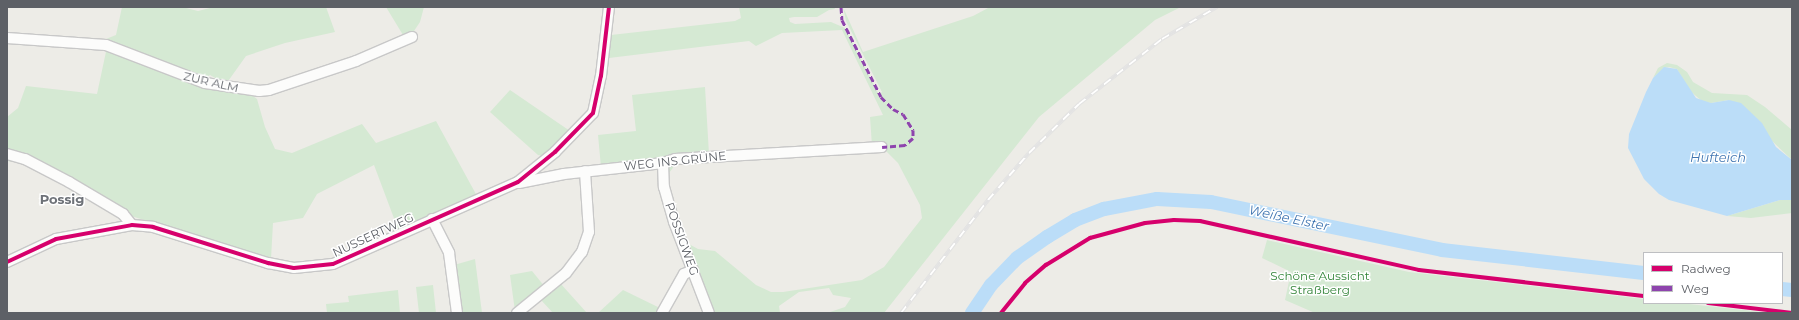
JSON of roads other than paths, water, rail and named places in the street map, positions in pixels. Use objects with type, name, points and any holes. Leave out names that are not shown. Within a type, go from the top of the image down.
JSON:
[{"type":"street","name":"NUSSERTWEG","points":[[7,262],[56,239],[132,225],[153,227],[268,263],[294,268],[333,264],[518,182],[555,152],[593,113],[601,76],[609,7]]},
{"type":"street","name":"ZUR ALM","points":[[7,38],[106,45],[205,83],[259,91],[269,90],[356,61],[412,38]]},
{"type":"street","name":"WEG INS GRÜNE","points":[[518,182],[523,183],[585,171],[663,163],[675,159],[882,147]]},
{"type":"street","points":[[7,154],[25,159],[69,182],[123,214],[132,225]]},
{"type":"street","name":"POSSIGWEG","points":[[663,163],[666,194],[692,270],[710,313]]},
{"type":"street","points":[[516,313],[566,273],[582,252],[589,232],[585,171]]},
{"type":"street","points":[[432,219],[449,253],[457,313]]},
{"type":"street","points":[[662,313],[684,274],[692,270]]},
{"type":"water","name":"Hufteich","points":[[1664,67],[1677,69],[1696,98],[1711,103],[1729,100],[1741,103],[1762,123],[1776,147],[1792,160],[1792,200],[1780,200],[1727,216],[1669,200],[1659,194],[1644,179],[1628,148],[1629,134],[1653,78]]},
{"type":"waterway","name":"Weiße Elster","points":[[972,313],[991,285],[1017,258],[1047,237],[1075,220],[1104,209],[1157,199],[1211,202],[1442,250],[1643,273]]},
{"type":"waterway","name":"Weiße Elster","points":[[1783,289],[1792,290]]},
{"type":"railway","points":[[901,313],[988,200],[1029,153],[1079,104],[1162,39],[1217,7]]},
{"type":"district","name":"Possig","points":[[62,199]]},
{"type":"park label","name":"Schöne Aussicht Straßberg","points":[[1320,283]]}]
